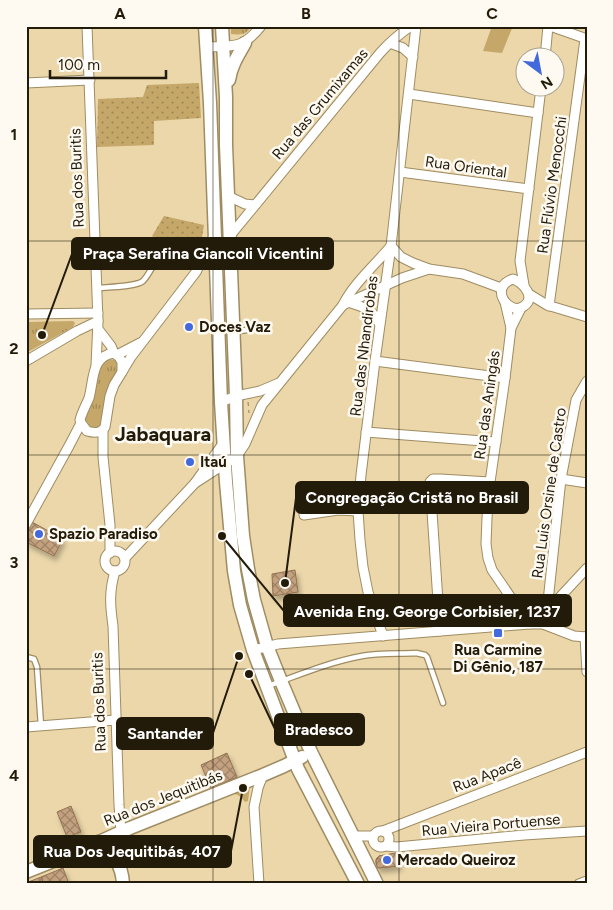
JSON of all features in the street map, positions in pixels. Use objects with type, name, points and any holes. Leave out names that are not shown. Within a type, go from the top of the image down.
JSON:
[{"type":"main road","points":[[205,26],[210,103],[221,402],[230,539],[240,605],[253,650],[298,768],[358,884]]},
{"type":"main road","points":[[222,26],[226,97],[237,456],[243,536],[248,569],[254,600],[267,646],[281,681],[311,752],[377,884]]},
{"type":"main road","points":[[226,97],[230,73],[245,43]]},
{"type":"main road","name":"Rua dos Jequitibás","points":[[26,872],[263,775],[311,752]]},
{"type":"main road","points":[[98,842],[116,860],[122,874],[123,884]]},
{"type":"street","name":"Rua dos Buritis","points":[[81,424],[96,365],[98,321],[88,26]]},
{"type":"street","points":[[206,47],[245,43],[261,26]]},
{"type":"street","name":"Rua das Grumixamas","points":[[229,239],[390,42],[411,26]]},
{"type":"street","name":"Rua das Nhandirobas","points":[[382,636],[368,592],[363,567],[358,510],[416,26]]},
{"type":"street","points":[[546,48],[549,26],[586,39]]},
{"type":"street","name":"Rua Flúvio Menocchi","points":[[548,306],[586,39]]},
{"type":"street","points":[[390,42],[403,48],[413,57]]},
{"type":"street","points":[[26,83],[90,80]]},
{"type":"street","points":[[409,94],[538,112]]},
{"type":"street","points":[[540,98],[520,261],[524,285],[529,294],[548,306],[587,317]]},
{"type":"street","name":"Rua Oriental","points":[[400,172],[528,189]]},
{"type":"street","points":[[228,196],[245,204],[255,205]]},
{"type":"street","points":[[114,552],[100,431],[106,422],[110,396],[114,385],[131,357],[196,272],[215,235]]},
{"type":"street","points":[[347,304],[347,298],[353,289],[391,246],[407,261],[429,269],[463,274],[505,284],[513,279],[524,285]]},
{"type":"street","points":[[520,261],[501,293],[504,300],[515,309],[548,306]]},
{"type":"street","points":[[196,272],[207,267],[216,269]]},
{"type":"street","points":[[195,483],[237,456],[245,444],[262,405],[347,304],[412,274],[429,269]]},
{"type":"street","points":[[523,307],[528,302],[529,294]]},
{"type":"street","name":"Rua das Aningás","points":[[504,300],[511,328],[506,378],[490,482],[486,544],[492,570],[529,624]]},
{"type":"street","points":[[347,304],[365,307],[372,312],[379,323]]},
{"type":"street","name":"Rua das Aningás","points":[[511,328],[523,307]]},
{"type":"street","points":[[26,314],[98,321]]},
{"type":"street","points":[[98,321],[122,362],[122,372]]},
{"type":"street","points":[[26,361],[98,321]]},
{"type":"street","points":[[96,365],[109,354],[116,354],[134,347],[144,340]]},
{"type":"street","points":[[375,361],[506,378]]},
{"type":"street","name":"Rua Luis Orsine de Castro","points":[[543,624],[561,480],[576,400],[587,381]]},
{"type":"street","points":[[221,402],[236,396],[264,390],[281,382]]},
{"type":"street","points":[[256,392],[260,397],[262,405]]},
{"type":"street","points":[[26,524],[81,424],[87,432],[100,431]]},
{"type":"street","points":[[366,432],[496,442]]},
{"type":"street","points":[[125,558],[195,483],[224,442]]},
{"type":"street","points":[[440,631],[430,482],[433,479],[490,482]]},
{"type":"street","points":[[561,480],[587,483]]},
{"type":"street","points":[[304,515],[338,510],[358,510]]},
{"type":"street","points":[[114,552],[122,553],[125,558],[124,567],[119,571],[109,569],[106,564],[106,558],[114,552]]},
{"type":"street","points":[[546,611],[587,568]]},
{"type":"street","name":"Rua dos Buritis","points":[[115,571],[111,585],[110,601],[121,832]]},
{"type":"street","points":[[253,650],[278,644],[543,624],[574,636],[586,637],[587,672]]},
{"type":"street","points":[[26,727],[116,720]]},
{"type":"street","name":"Rua Apacê","points":[[387,842],[398,825],[587,752]]},
{"type":"street","points":[[259,884],[254,807],[263,775]]},
{"type":"street","points":[[378,831],[387,842],[373,843],[373,836],[378,831]]},
{"type":"street","name":"Rua Vieira Portuense","points":[[387,842],[587,831]]},
{"type":"street","points":[[353,836],[373,836]]},
{"type":"street","points":[[365,860],[387,842]]},
{"type":"street","points":[[579,884],[587,882]]},
{"type":"lane","points":[[229,239],[285,251]]},
{"type":"lane","points":[[97,288],[143,282],[156,261]]},
{"type":"lane","points":[[233,332],[266,327]]},
{"type":"lane","points":[[266,686],[345,659],[416,653],[427,657],[443,703]]},
{"type":"lane","points":[[26,657],[34,660],[36,667],[42,726]]},
{"type":"green space","points":[[231,26],[252,26],[243,34],[231,34]]},
{"type":"green space","points":[[492,26],[513,26],[502,53],[483,51]]},
{"type":"green space","points":[[199,83],[201,118],[154,121],[154,145],[97,147],[98,99],[143,97],[147,85]]},
{"type":"green space","points":[[164,216],[204,225],[199,255],[191,268],[152,236]]},
{"type":"green space","points":[[73,321],[75,323],[73,327],[26,353],[26,322]]},
{"type":"green space","points":[[107,359],[115,360],[118,363],[118,371],[106,397],[102,423],[93,430],[84,425],[84,416],[98,366]]},
{"type":"green space","points":[[250,786],[248,801],[245,802],[241,797],[231,794]]},
{"type":"building","name":"Spazio Paradiso","points":[[30,521],[63,539],[54,556],[26,542],[26,528]]},
{"type":"building","points":[[295,570],[298,592],[273,596],[272,574]]},
{"type":"building","points":[[227,753],[237,777],[211,788],[201,765]]},
{"type":"building","points":[[71,806],[81,832],[67,837],[57,812]]},
{"type":"building","name":"Mercado Queiroz","points":[[397,853],[399,866],[379,868],[376,859],[379,856]]},
{"type":"building","name":"Mercado Queiroz","points":[[397,853],[399,866],[377,867],[376,861],[379,856]]},
{"type":"building","points":[[63,868],[69,884],[44,884],[41,877]]},
{"type":"building","points":[[41,877],[44,884],[26,884],[26,883]]},
{"type":"place","name":"Doces Vaz","points":[[189,327]]},
{"type":"place","name":"Praça Serafina Giancoli Vicentini","points":[[42,335]]},
{"type":"place","name":"Itaú","points":[[190,462]]},
{"type":"place","name":"Spazio Paradiso","points":[[39,534]]},
{"type":"place","name":"Avenida Eng. George Corbisier, 1237","points":[[222,536]]},
{"type":"place","name":"Congregação Cristã no Brasil","points":[[285,583]]},
{"type":"place","name":"Rua Carmine Di Gênio, 187","points":[[498,633]]},
{"type":"place","name":"Santander","points":[[239,656]]},
{"type":"place","name":"Bradesco","points":[[249,674]]},
{"type":"place","name":"Rua Dos Jequitibás, 407","points":[[243,788]]},
{"type":"place","name":"Mercado Queiroz","points":[[387,860]]},
{"type":"district","name":"Jabaquara","points":[[163,434]]}]
